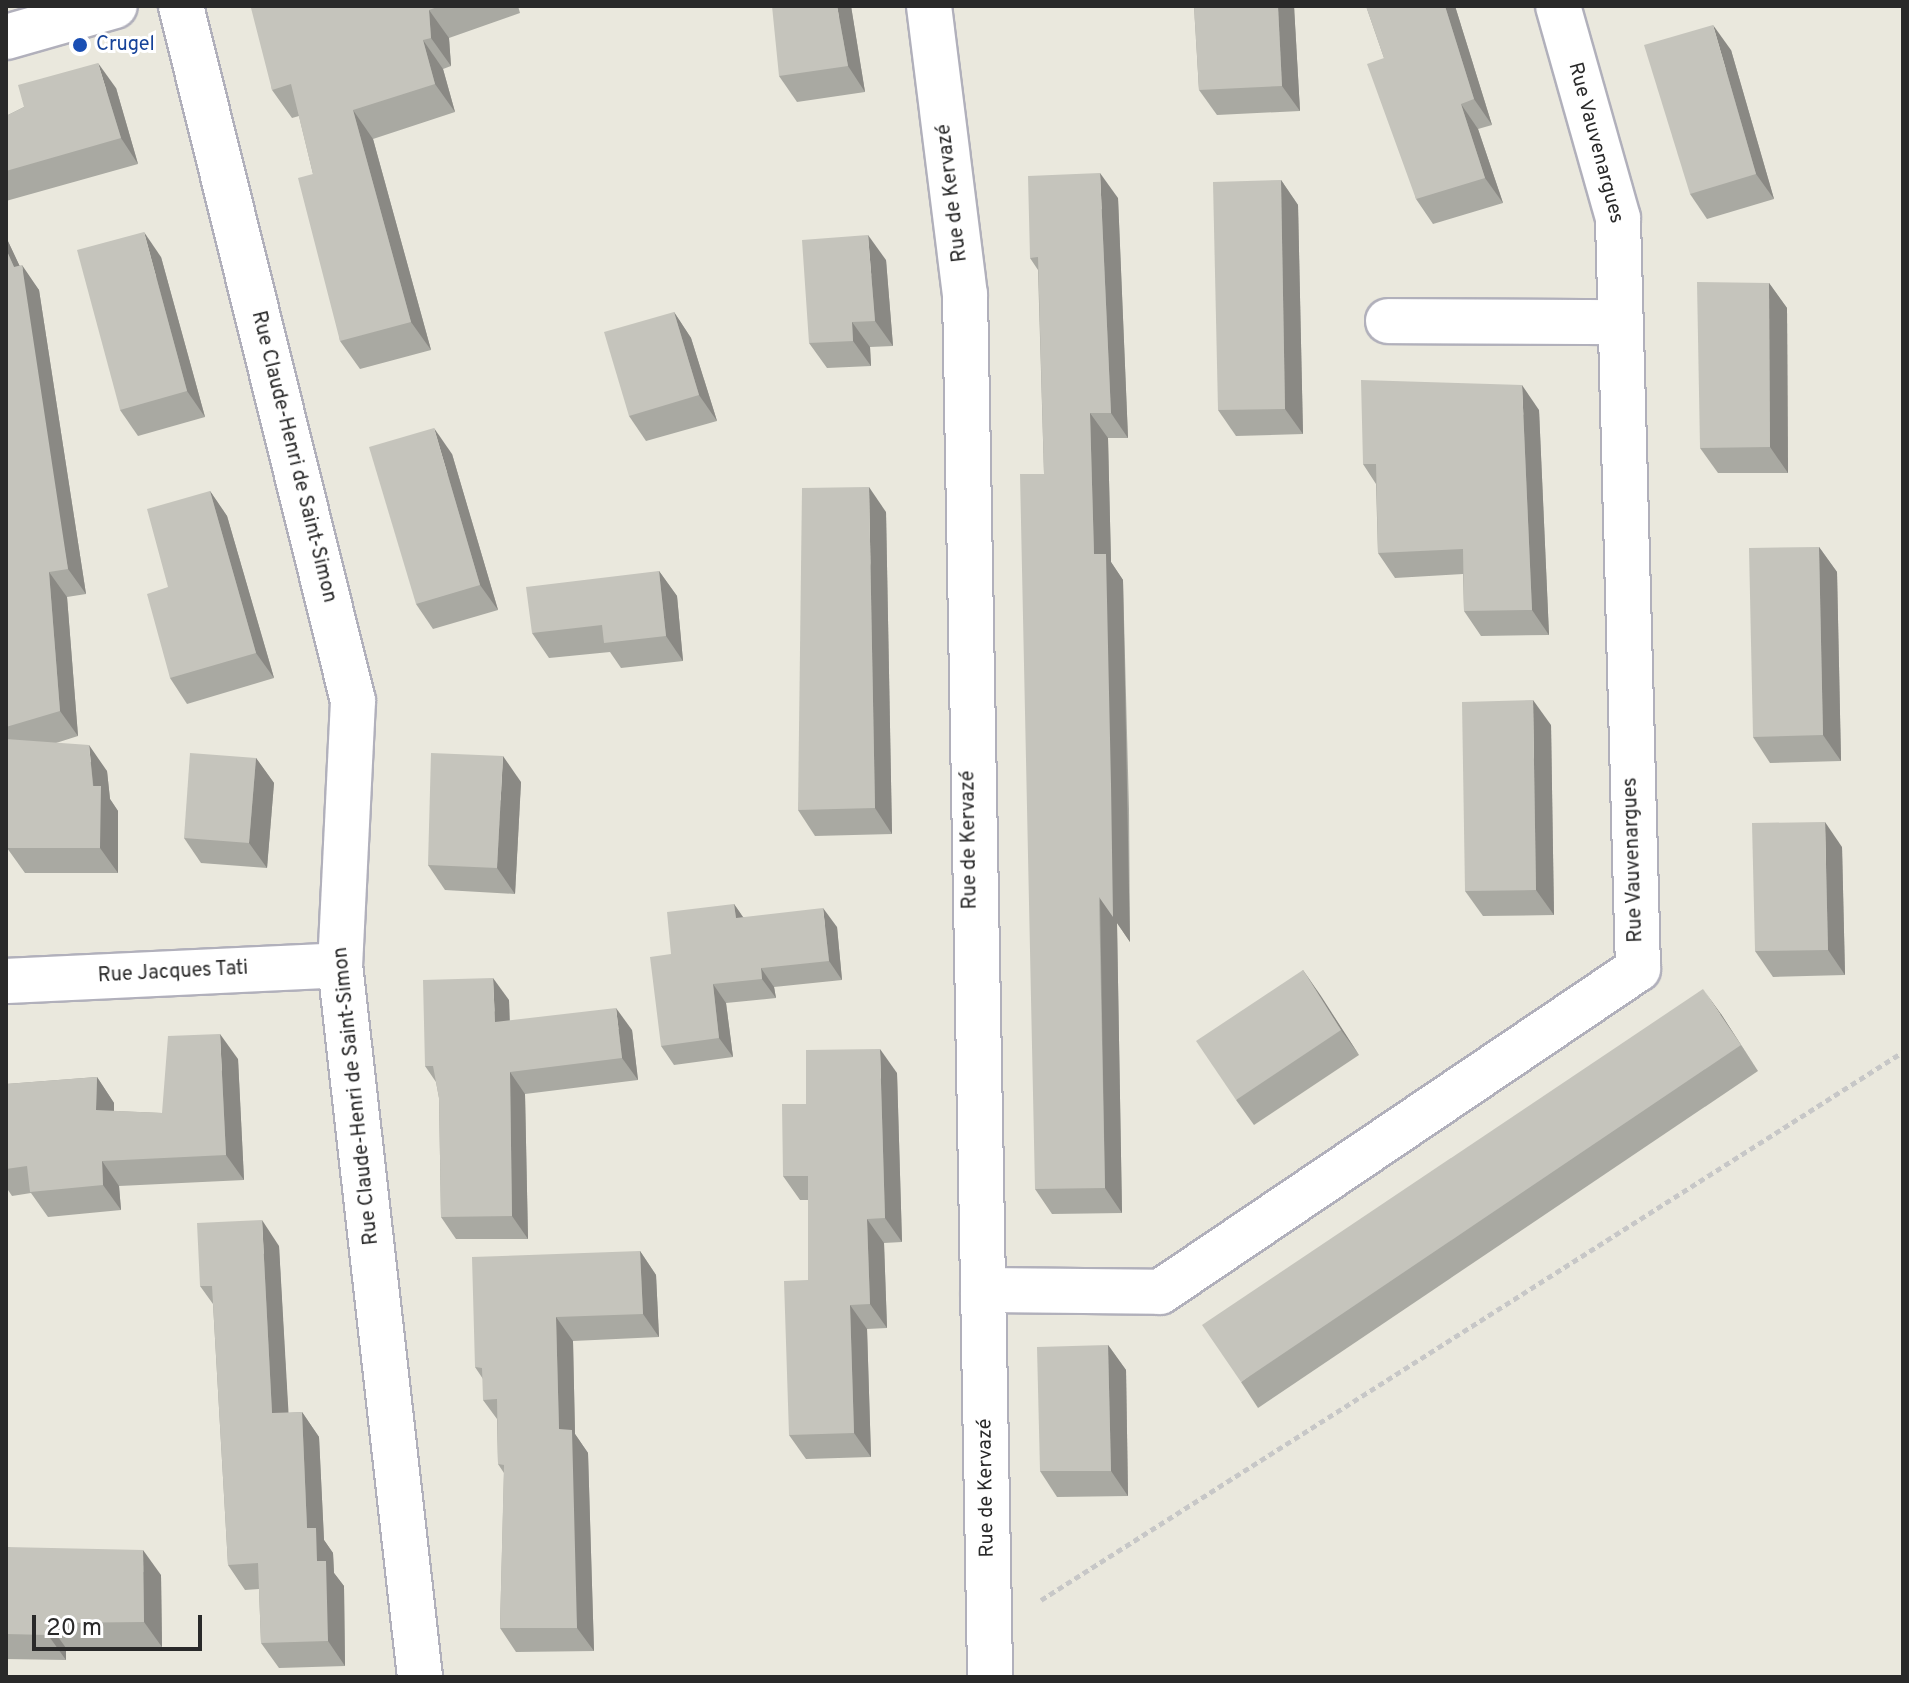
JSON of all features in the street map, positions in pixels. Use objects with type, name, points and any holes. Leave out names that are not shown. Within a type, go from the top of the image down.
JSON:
[{"type":"street","points":[[6,37],[115,6]]},
{"type":"street","name":"Rue Claude-Henri de Saint-Simon","points":[[181,6],[353,701],[340,965],[420,1677]]},
{"type":"street","name":"Rue de Kervazé","points":[[929,6],[965,294],[973,1043],[983,1290],[990,1677]]},
{"type":"street","name":"Rue Vauvenargues","points":[[983,1290],[1160,1292],[1638,969],[1617,322],[1618,218],[1558,6]]},
{"type":"street","points":[[1388,321],[1617,322]]},
{"type":"street","name":"Rue Jacques Tati","points":[[6,981],[340,965]]},
{"type":"path","points":[[989,1633],[1903,1052]]},
{"type":"building","points":[[440,6],[429,10],[431,38],[423,40],[435,84],[353,110],[411,322],[340,341],[298,178],[313,174],[291,84],[272,90],[251,8]]},
{"type":"building","points":[[772,6],[837,6],[848,66],[779,76]]},
{"type":"building","points":[[1194,6],[1278,6],[1282,86],[1199,90]]},
{"type":"building","points":[[1366,6],[1445,6],[1474,99],[1461,104],[1485,178],[1416,199],[1367,64],[1384,58]]},
{"type":"building","points":[[1713,25],[1756,174],[1690,194],[1644,45]]},
{"type":"building","points":[[98,63],[121,138],[6,171],[6,116],[24,107],[18,85]]},
{"type":"building","points":[[1100,173],[1111,413],[1090,413],[1094,554],[1106,554],[1111,784],[1113,917],[1099,897],[1105,1188],[1035,1189],[1020,474],[1044,474],[1038,257],[1030,258],[1028,176]]},
{"type":"building","points":[[1281,180],[1285,409],[1218,410],[1213,182]]},
{"type":"building","points":[[144,232],[187,391],[120,410],[77,250]]},
{"type":"building","points":[[868,235],[875,321],[852,322],[853,341],[809,343],[802,240]]},
{"type":"building","points":[[6,249],[14,267],[22,265],[68,569],[49,572],[60,711],[6,727]]},
{"type":"building","points":[[1697,282],[1769,283],[1770,447],[1700,448]]},
{"type":"building","points":[[674,312],[699,395],[629,416],[604,332]]},
{"type":"building","points":[[1361,380],[1522,385],[1532,610],[1464,611],[1463,549],[1378,553],[1376,464],[1363,464]]},
{"type":"building","points":[[434,428],[480,585],[416,604],[369,447]]},
{"type":"building","points":[[869,487],[875,808],[798,810],[802,488]]},
{"type":"building","points":[[210,491],[256,653],[170,678],[147,594],[168,587],[147,509]]},
{"type":"building","points":[[1819,547],[1823,735],[1753,737],[1749,548]]},
{"type":"building","points":[[659,571],[666,636],[604,643],[602,625],[532,633],[526,587]]},
{"type":"building","points":[[1533,700],[1536,890],[1465,891],[1462,702]]},
{"type":"building","points":[[6,739],[89,745],[93,786],[101,786],[100,848],[7,848]]},
{"type":"building","points":[[190,753],[256,758],[249,843],[184,838]]},
{"type":"building","points":[[431,753],[503,756],[497,868],[428,865]]},
{"type":"building","points":[[1825,822],[1828,950],[1755,951],[1752,823]]},
{"type":"building","points":[[734,904],[736,918],[823,908],[829,961],[761,968],[762,979],[713,984],[719,1038],[661,1046],[650,957],[671,954],[667,912]]},
{"type":"building","points":[[1303,970],[1341,1030],[1236,1100],[1196,1041]]},
{"type":"building","points":[[493,978],[495,1022],[616,1008],[622,1058],[510,1072],[512,1216],[441,1217],[439,1098],[433,1066],[425,1066],[423,980]]},
{"type":"building","points":[[1703,989],[1741,1045],[1241,1382],[1202,1325]]},
{"type":"building","points":[[220,1034],[226,1155],[102,1161],[103,1185],[30,1192],[27,1166],[6,1169],[6,1084],[97,1077],[96,1110],[162,1113],[168,1036]]},
{"type":"building","points":[[880,1049],[885,1218],[867,1219],[870,1304],[850,1305],[854,1433],[789,1435],[784,1281],[808,1280],[808,1176],[783,1176],[782,1104],[806,1104],[806,1050]]},
{"type":"building","points":[[262,1220],[272,1413],[302,1412],[307,1528],[316,1528],[317,1561],[326,1561],[328,1641],[261,1643],[258,1563],[228,1565],[212,1286],[200,1286],[197,1223]]},
{"type":"building","points":[[640,1251],[643,1314],[556,1317],[559,1429],[572,1430],[577,1628],[500,1628],[504,1465],[498,1464],[497,1399],[483,1400],[482,1368],[475,1367],[472,1257]]},
{"type":"building","points":[[1108,1345],[1111,1471],[1040,1471],[1037,1347]]},
{"type":"building","points":[[6,1547],[143,1550],[144,1622],[48,1623],[48,1635],[6,1634]]},
{"type":"place","name":"Crugel","points":[[80,45]]}]
